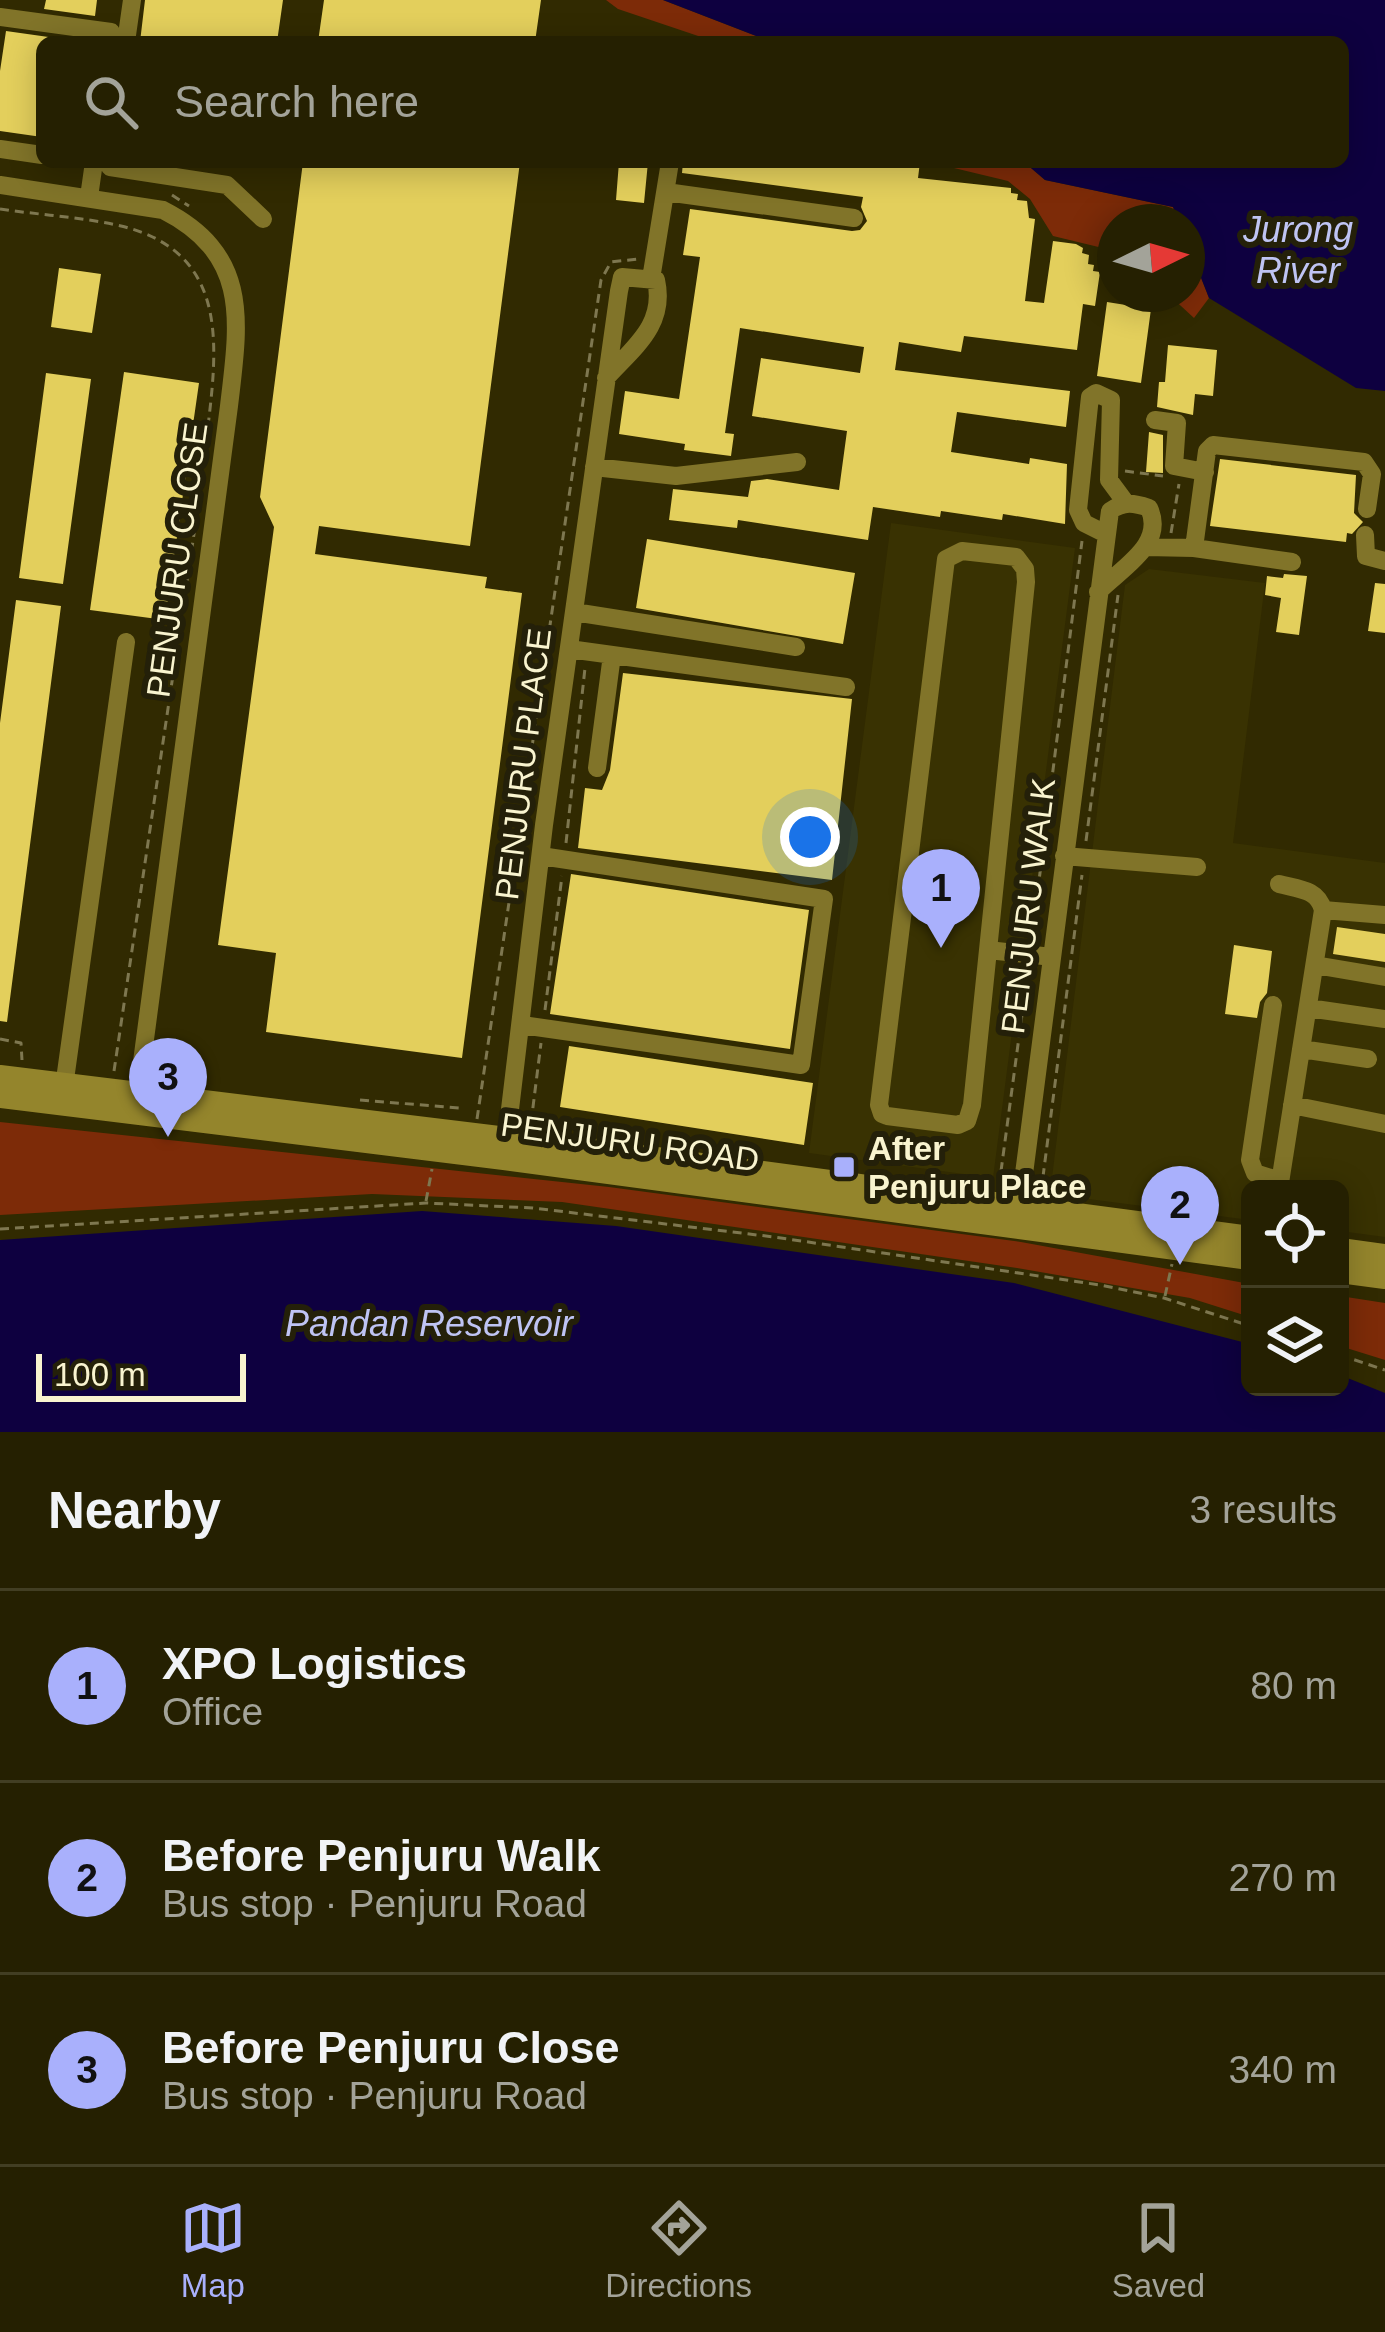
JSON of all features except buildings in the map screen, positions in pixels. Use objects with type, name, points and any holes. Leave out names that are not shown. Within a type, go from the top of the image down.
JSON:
[{"type":"main road","name":"PENJURU ROAD","points":[[0,1077],[63,1093],[1241,1237]]},
{"type":"main road","name":"PENJURU ROAD","points":[[0,1096],[63,1093]]},
{"type":"main road","name":"PENJURU ROAD","points":[[136,1102],[474,1135],[513,1147]]},
{"type":"main road","name":"PENJURU ROAD","points":[[1026,1212],[1180,1249],[1241,1257]]},
{"type":"main road","points":[[1349,1251],[1385,1256]]},
{"type":"main road","points":[[1349,1272],[1385,1277]]},
{"type":"street","points":[[127,36],[132,0]]},
{"type":"street","points":[[0,17],[110,32],[110,36]]},
{"type":"street","points":[[0,149],[36,154]]},
{"type":"street","points":[[98,198],[104,168]]},
{"type":"street","points":[[128,168],[227,185],[263,219]]},
{"type":"street","points":[[607,378],[655,324],[660,299],[654,271],[669,168]]},
{"type":"street","name":"PENJURU CLOSE","points":[[0,184],[163,210],[218,251],[236,298],[230,406],[136,1102]]},
{"type":"street","points":[[666,192],[854,218]]},
{"type":"street","name":"PENJURU PLACE","points":[[513,1147],[541,856],[578,650],[574,612],[622,278],[654,271]]},
{"type":"street","points":[[1098,592],[1146,548],[1154,515],[1149,508],[1126,502],[1110,486],[1113,409],[1111,400],[1096,393],[1090,397],[1078,500],[1080,519],[1106,534]]},
{"type":"street","points":[[1155,420],[1177,423],[1174,466],[1205,472]]},
{"type":"street","points":[[1194,548],[1208,451],[1214,445],[1364,463],[1372,474],[1367,509]]},
{"type":"street","points":[[594,467],[676,476],[797,462]]},
{"type":"street","name":"PENJURU WALK","points":[[1026,1212],[1052,957],[1074,856],[1106,534],[1110,511],[1126,502]]},
{"type":"street","points":[[1365,535],[1366,556],[1385,561]]},
{"type":"street","points":[[1146,548],[1194,548],[1292,562]]},
{"type":"street","points":[[962,551],[1009,554],[1025,569],[988,950],[967,1121],[958,1125],[882,1114],[879,1105],[946,560],[962,551]]},
{"type":"street","points":[[574,612],[796,647]]},
{"type":"street","points":[[63,1093],[126,641]]},
{"type":"street","points":[[578,650],[846,686]]},
{"type":"street","points":[[597,768],[612,655]]},
{"type":"street","points":[[522,1025],[801,1065],[824,898],[541,856]]},
{"type":"street","points":[[1074,856],[1197,867]]},
{"type":"street","points":[[1279,884],[1312,892],[1323,910],[1280,1180]]},
{"type":"street","points":[[1323,910],[1385,915]]},
{"type":"street","points":[[988,950],[1052,957]]},
{"type":"street","points":[[1315,965],[1385,976]]},
{"type":"street","points":[[1269,1180],[1255,1173],[1250,1160],[1274,1005]]},
{"type":"street","points":[[1308,1008],[1385,1019]]},
{"type":"street","points":[[1301,1049],[1368,1059]]},
{"type":"street","points":[[1292,1105],[1385,1124]]},
{"type":"path","points":[[0,209],[122,226],[172,247],[210,299],[215,360],[203,472],[113,1072]]},
{"type":"path","points":[[474,1135],[601,280],[611,262],[628,259],[654,271]]},
{"type":"path","points":[[1110,469],[1180,479],[1169,548]]},
{"type":"path","points":[[998,1194],[1084,523]]},
{"type":"path","points":[[1026,1212],[1074,856],[1122,583]]},
{"type":"path","points":[[513,1147],[543,1028],[564,860],[578,650]]},
{"type":"path","points":[[0,1040],[21,1043],[22,1061]]},
{"type":"path","points":[[426,1203],[429,1181]]},
{"type":"path","points":[[0,1229],[426,1203],[533,1208],[774,1237],[1164,1298],[1241,1323]]},
{"type":"path","points":[[1164,1298],[1180,1249]]},
{"type":"path","points":[[1349,1358],[1385,1370]]},
{"type":"shaded area","points":[[606,0],[663,0],[756,36],[698,36],[618,9]]},
{"type":"shaded area","points":[[954,168],[1031,168],[1045,180],[1159,204],[1097,204],[1097,247],[1053,236],[1030,199],[1008,181]]},
{"type":"shaded area","points":[[891,523],[1075,548],[993,1178],[809,1153]]},
{"type":"shaded area","points":[[1149,569],[1265,583],[1233,843],[1385,863],[1385,1237],[1349,1232],[1349,1180],[1241,1180],[1241,1219],[1050,1194],[1125,585]]},
{"type":"shaded area","points":[[0,1122],[609,1187],[1021,1242],[1241,1282],[1241,1314],[1190,1298],[1017,1268],[562,1202],[372,1194],[0,1215]]},
{"type":"shaded area","points":[[1349,1297],[1385,1303],[1385,1360],[1349,1349]]},
{"type":"water","name":"Jurong River","points":[[663,0],[1385,0],[1385,391],[1356,388],[1209,298],[1205,204],[1159,204],[1045,180],[1031,168],[1349,168],[1349,36],[756,36]]},
{"type":"water","name":"Pandan Reservoir","points":[[422,1211],[616,1226],[1014,1283],[1241,1342],[1241,1396],[1349,1396],[1349,1379],[1385,1393],[1385,1432],[0,1432],[0,1240]]},
{"type":"place","name":"XPO Logistics","points":[[941,948]]},
{"type":"place","name":"Before Penjuru Close","points":[[168,1137]]},
{"type":"place","name":"After Penjuru Place","points":[[844,1167]]},
{"type":"place","name":"Before Penjuru Walk","points":[[1180,1265]]}]
